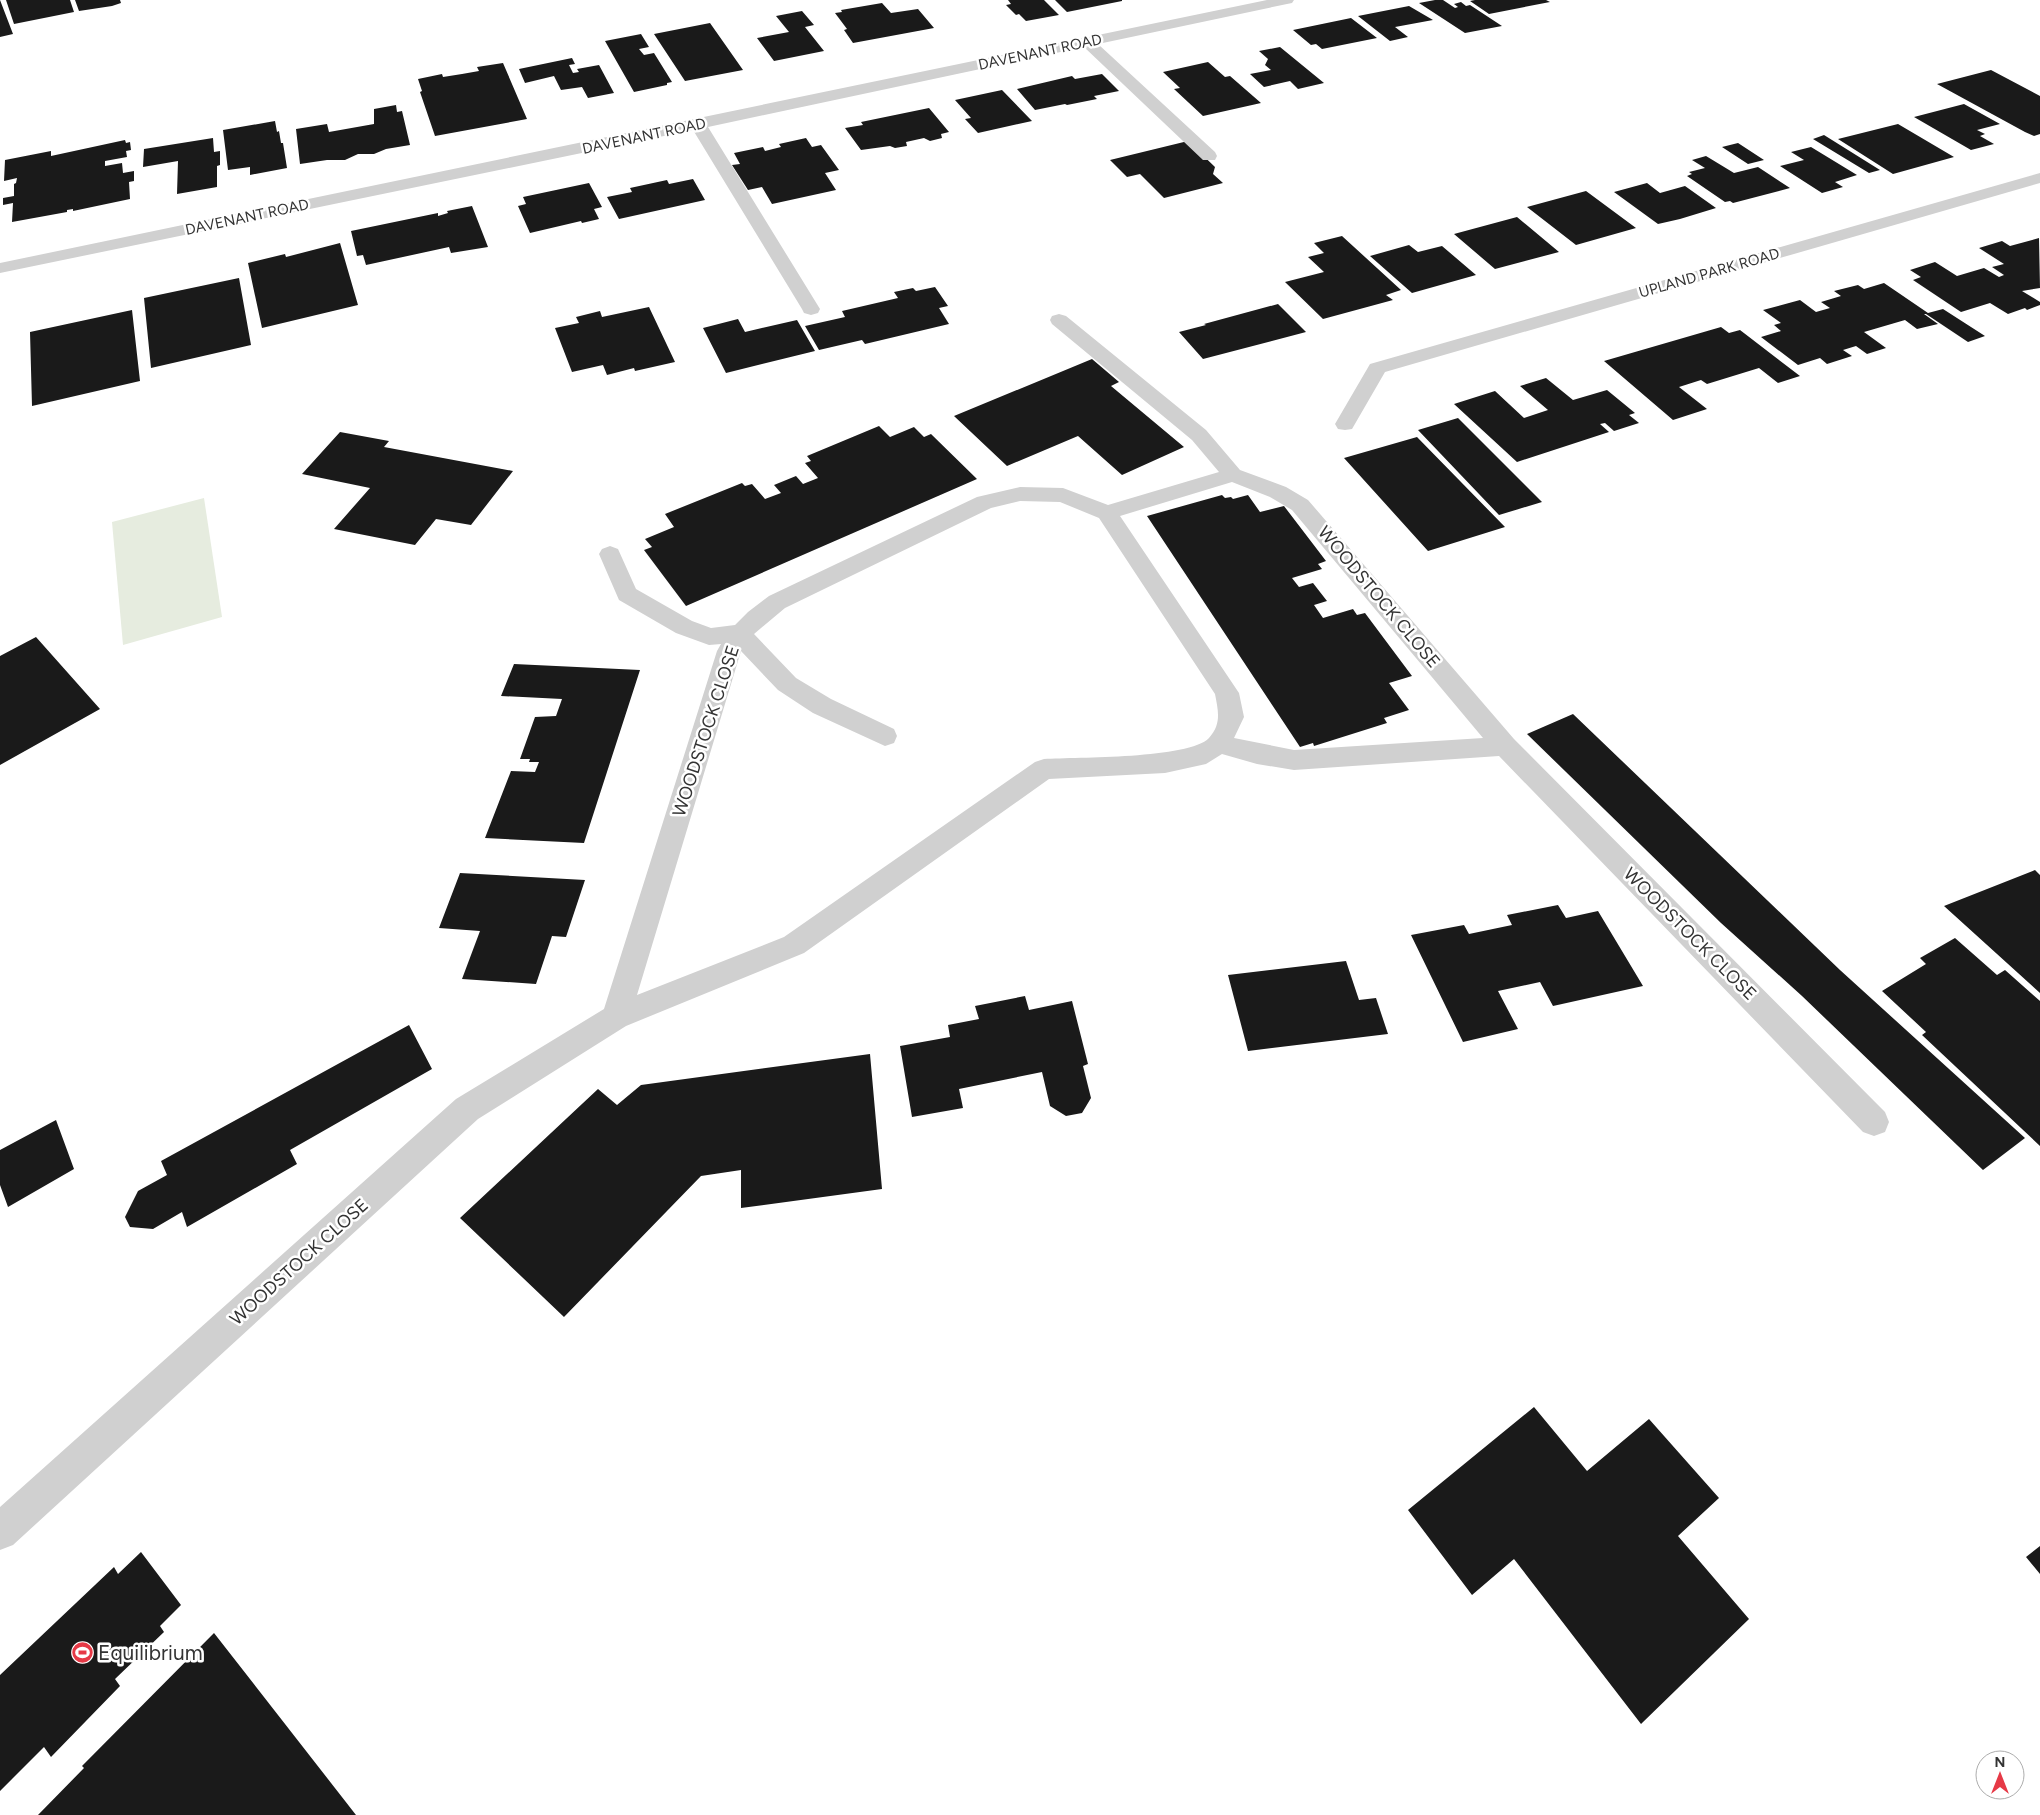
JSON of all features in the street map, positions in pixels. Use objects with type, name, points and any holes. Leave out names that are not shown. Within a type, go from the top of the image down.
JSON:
[{"type":"street","name":"DAVENANT ROAD","points":[[0,268],[1287,0]]},
{"type":"street","points":[[1086,42],[1209,156]]},
{"type":"street","points":[[698,124],[811,309]]},
{"type":"street","name":"UPLAND PARK ROAD","points":[[1345,424],[1378,368],[2040,178]]},
{"type":"street","name":"WOODSTOCK CLOSE","points":[[1059,320],[1199,435],[1233,475],[1278,492],[1300,505],[1505,746],[1874,1122]]},
{"type":"street","points":[[1233,475],[1107,513],[1227,693],[1232,717],[1219,744],[1257,754],[1294,760],[1505,746]]},
{"type":"street","name":"WOODSTOCK CLOSE","points":[[616,1017],[729,651],[740,633],[752,619],[776,602],[985,502],[1020,494],[1064,495],[1107,513]]},
{"type":"street","points":[[610,554],[626,594],[684,627],[709,636],[740,633],[787,684],[822,706],[885,736]]},
{"type":"street","name":"WOODSTOCK CLOSE","points":[[0,1532],[467,1109],[616,1017],[794,945],[1044,769],[1165,763],[1197,757],[1219,744]]},
{"type":"shaded area","points":[[204,498],[222,617],[123,645],[112,522]]},
{"type":"building","points":[[0,0],[13,34],[0,37]]},
{"type":"building","points":[[6,0],[70,0],[74,12],[14,24]]},
{"type":"building","points":[[75,0],[120,0],[121,3],[79,11]]},
{"type":"building","points":[[1008,0],[1044,0],[1059,15],[1026,21],[1019,14],[1016,15],[1006,5],[1011,4]]},
{"type":"building","points":[[1055,0],[1122,0],[1122,1],[1067,12]]},
{"type":"building","points":[[1443,0],[1455,8],[1458,7],[1454,4],[1461,2],[1466,6],[1470,5],[1502,26],[1465,33],[1419,3]]},
{"type":"building","points":[[1546,0],[1550,2],[1489,14],[1470,1]]},
{"type":"building","points":[[882,3],[891,13],[918,9],[934,28],[853,43],[844,30],[847,29],[835,13],[842,12],[841,10]]},
{"type":"building","points":[[1409,6],[1433,20],[1395,27],[1408,37],[1390,41],[1358,16]]},
{"type":"building","points":[[802,11],[814,25],[805,27],[824,51],[774,61],[757,38],[789,32],[776,16]]},
{"type":"building","points":[[1351,18],[1377,38],[1322,49],[1316,44],[1311,45],[1293,30]]},
{"type":"building","points":[[710,23],[743,70],[685,81],[654,34]]},
{"type":"building","points":[[641,34],[649,47],[639,49],[644,55],[654,53],[672,82],[667,83],[667,85],[634,92],[605,41]]},
{"type":"building","points":[[1280,47],[1324,83],[1298,89],[1290,81],[1264,87],[1250,74],[1271,70],[1265,65],[1268,59],[1259,51]]},
{"type":"building","points":[[572,58],[575,64],[569,65],[573,73],[579,72],[577,69],[599,65],[614,93],[588,98],[582,87],[561,90],[554,76],[525,83],[519,69]]},
{"type":"building","points":[[1208,62],[1225,77],[1230,76],[1261,103],[1203,116],[1174,89],[1180,88],[1163,72]]},
{"type":"building","points":[[503,63],[527,119],[435,136],[420,92],[422,91],[418,79],[442,74],[443,77],[479,71],[477,67]]},
{"type":"building","points":[[1991,70],[2040,96],[2040,134],[2034,136],[2025,132],[1937,84]]},
{"type":"building","points":[[1102,74],[1119,91],[1094,96],[1097,99],[1067,105],[1035,110],[1017,89],[1072,76],[1075,79]]},
{"type":"building","points":[[1002,90],[1032,121],[978,133],[965,119],[971,118],[955,100]]},
{"type":"building","points":[[1964,104],[2000,124],[1977,130],[1985,134],[1980,136],[1994,144],[1971,150],[1914,117]]},
{"type":"building","points":[[396,105],[397,112],[402,111],[410,145],[386,149],[374,154],[358,154],[345,160],[327,160],[300,164],[296,129],[327,124],[329,132],[374,124],[374,109]]},
{"type":"building","points":[[929,108],[949,132],[941,134],[942,138],[930,141],[924,138],[906,142],[907,146],[895,148],[890,146],[861,150],[845,128],[863,125],[861,122]]},
{"type":"building","points":[[275,121],[281,143],[283,143],[287,168],[250,175],[250,167],[228,170],[223,130]]},
{"type":"building","points":[[1898,124],[1954,157],[1893,174],[1838,139]]},
{"type":"building","points":[[1824,135],[1880,170],[1869,173],[1813,139]]},
{"type":"building","points":[[213,138],[214,152],[220,151],[220,165],[217,166],[217,187],[177,194],[178,161],[143,167],[144,149]]},
{"type":"building","points":[[806,138],[812,147],[821,145],[839,170],[825,173],[836,190],[772,204],[762,187],[748,190],[732,165],[740,164],[734,153],[763,147],[765,151],[781,147],[779,144]]},
{"type":"building","points":[[125,140],[126,143],[130,142],[131,150],[126,151],[127,157],[105,161],[105,166],[122,163],[123,173],[134,171],[134,181],[129,182],[130,199],[12,222],[13,203],[3,205],[3,198],[14,196],[14,184],[17,178],[4,181],[5,160],[51,151],[51,156]]},
{"type":"building","points":[[1188,141],[1215,167],[1213,174],[1223,183],[1164,198],[1140,174],[1127,177],[1110,160]]},
{"type":"building","points":[[1738,143],[1764,160],[1748,164],[1722,147]]},
{"type":"building","points":[[1811,147],[1857,175],[1835,182],[1843,187],[1822,193],[1780,166],[1804,160],[1791,152]]},
{"type":"building","points":[[1706,156],[1734,173],[1758,167],[1790,188],[1733,203],[1730,201],[1725,202],[1687,176],[1692,174],[1689,172],[1705,168],[1692,160]]},
{"type":"building","points":[[693,179],[705,200],[619,219],[607,197],[632,192],[630,188],[667,180],[669,184]]},
{"type":"building","points":[[589,183],[602,207],[594,209],[599,219],[582,223],[581,221],[530,233],[518,206],[526,204],[523,197]]},
{"type":"building","points":[[1647,183],[1660,193],[1685,186],[1716,208],[1658,224],[1614,192]]},
{"type":"building","points":[[1586,191],[1636,228],[1576,245],[1527,207]]},
{"type":"building","points":[[472,206],[488,247],[451,253],[449,247],[366,265],[363,255],[357,256],[351,231],[438,213],[438,216],[448,213],[447,211]]},
{"type":"building","points":[[1517,217],[1559,252],[1495,269],[1454,234]]},
{"type":"building","points":[[1342,236],[1401,290],[1386,295],[1393,300],[1323,319],[1285,282],[1324,272],[1308,257],[1324,253],[1314,243]]},
{"type":"building","points":[[2039,238],[2040,288],[2022,291],[2040,302],[2040,305],[2027,310],[2025,308],[2008,314],[1990,303],[1961,312],[1913,280],[1921,277],[1910,270],[1935,262],[1957,276],[1984,268],[1999,277],[2004,275],[1992,267],[2004,264],[1979,248],[2002,241],[2010,246]]},
{"type":"building","points":[[340,243],[358,305],[262,328],[248,263],[285,254],[286,257]]},
{"type":"building","points":[[1409,245],[1418,252],[1442,246],[1476,275],[1412,293],[1370,256]]},
{"type":"building","points":[[239,278],[251,345],[151,368],[144,298]]},
{"type":"building","points":[[1884,283],[1928,313],[1943,309],[1985,336],[1968,342],[1924,314],[1938,324],[1917,329],[1905,320],[1864,332],[1886,348],[1867,354],[1856,346],[1843,350],[1852,356],[1827,364],[1820,358],[1798,365],[1761,337],[1781,331],[1774,325],[1781,323],[1763,310],[1800,300],[1816,312],[1830,308],[1821,302],[1841,296],[1834,291],[1858,285],[1864,289]]},
{"type":"building","points":[[935,287],[948,306],[939,308],[949,324],[865,344],[862,340],[819,350],[805,326],[845,317],[842,311],[898,298],[894,292],[913,288],[916,291]]},
{"type":"building","points":[[1278,304],[1306,332],[1203,359],[1179,332],[1206,325],[1204,324]]},
{"type":"building","points":[[649,307],[675,362],[635,371],[634,368],[607,375],[603,365],[572,372],[555,328],[579,323],[576,317],[600,311],[602,317]]},
{"type":"building","points":[[132,310],[140,381],[32,406],[30,332]]},
{"type":"building","points":[[738,319],[745,332],[797,320],[815,351],[726,373],[703,328]]},
{"type":"building","points":[[1721,327],[1729,333],[1740,330],[1800,376],[1778,383],[1759,368],[1707,384],[1701,380],[1679,387],[1707,409],[1673,420],[1604,361]]},
{"type":"building","points":[[1092,359],[1119,382],[1111,386],[1184,447],[1122,475],[1078,436],[1007,466],[954,416]]},
{"type":"building","points":[[1546,378],[1573,400],[1607,390],[1635,413],[1629,415],[1639,423],[1614,431],[1605,423],[1600,424],[1609,432],[1517,462],[1454,404],[1495,391],[1524,418],[1548,410],[1520,386]]},
{"type":"building","points":[[1458,418],[1542,502],[1499,515],[1418,430]]},
{"type":"building","points":[[879,426],[890,437],[914,427],[924,437],[931,434],[977,479],[686,606],[644,550],[652,547],[645,539],[674,527],[665,514],[742,483],[745,486],[752,484],[765,499],[781,493],[774,485],[796,476],[803,484],[818,478],[805,463],[811,461],[807,456]]},
{"type":"building","points":[[340,432],[389,441],[384,447],[513,471],[471,525],[436,519],[415,545],[334,529],[370,488],[302,474]]},
{"type":"building","points":[[1417,437],[1505,527],[1428,551],[1344,458]]},
{"type":"building","points":[[1222,495],[1225,498],[1231,497],[1233,499],[1248,495],[1260,512],[1284,506],[1326,561],[1318,564],[1322,569],[1292,578],[1299,587],[1313,583],[1327,601],[1314,605],[1323,618],[1353,609],[1357,615],[1365,613],[1412,676],[1389,683],[1409,710],[1384,718],[1387,723],[1314,746],[1313,743],[1300,747],[1147,516]]},
{"type":"building","points":[[36,637],[100,709],[0,765],[0,656]]},
{"type":"building","points":[[514,664],[640,670],[584,843],[485,838],[511,771],[535,772],[539,762],[529,762],[530,759],[520,759],[535,717],[556,716],[562,699],[501,696]]},
{"type":"building","points":[[1573,714],[1840,970],[2025,1138],[1983,1170],[1802,996],[1721,923],[1527,734]]},
{"type":"building","points":[[2035,870],[2040,875],[2040,993],[1944,906]]},
{"type":"building","points":[[460,873],[585,880],[566,937],[552,936],[536,984],[462,979],[480,931],[439,928]]},
{"type":"building","points":[[1558,905],[1566,918],[1598,911],[1643,986],[1553,1006],[1540,982],[1498,991],[1518,1029],[1463,1042],[1411,935],[1464,925],[1469,934],[1512,925],[1507,915]]},
{"type":"building","points":[[1955,938],[1997,975],[2005,970],[2040,1001],[2040,1146],[1922,1035],[1926,1032],[1882,991],[1926,964],[1920,958]]},
{"type":"building","points":[[1346,961],[1359,1000],[1376,998],[1388,1034],[1248,1051],[1228,975]]},
{"type":"building","points":[[1025,996],[1029,1010],[1072,1001],[1088,1064],[1083,1066],[1091,1098],[1082,1113],[1066,1116],[1050,1106],[1042,1072],[959,1089],[963,1108],[912,1117],[900,1046],[950,1037],[948,1025],[979,1019],[975,1006]]},
{"type":"building","points":[[409,1025],[432,1069],[290,1150],[297,1164],[187,1227],[182,1212],[153,1229],[130,1227],[125,1217],[138,1191],[167,1175],[161,1161]]},
{"type":"building","points":[[870,1054],[882,1189],[741,1208],[741,1170],[701,1176],[564,1317],[460,1218],[598,1089],[617,1105],[641,1085]]},
{"type":"building","points":[[56,1120],[74,1169],[8,1207],[0,1185],[0,1150]]},
{"type":"building","points":[[1534,1407],[1587,1471],[1649,1419],[1719,1498],[1678,1536],[1749,1619],[1641,1724],[1514,1559],[1472,1595],[1408,1510]]},
{"type":"building","points":[[2040,1546],[2040,1574],[2026,1557]]},
{"type":"building","name":"Equilibrium","points":[[141,1552],[181,1605],[160,1626],[164,1632],[115,1679],[120,1686],[51,1757],[44,1747],[0,1791],[0,1675],[114,1567],[118,1574]]},
{"type":"building","points":[[214,1633],[356,1815],[38,1815],[84,1768],[82,1766]]},
{"type":"place","name":"Equilibrium","points":[[82,1653]]}]
